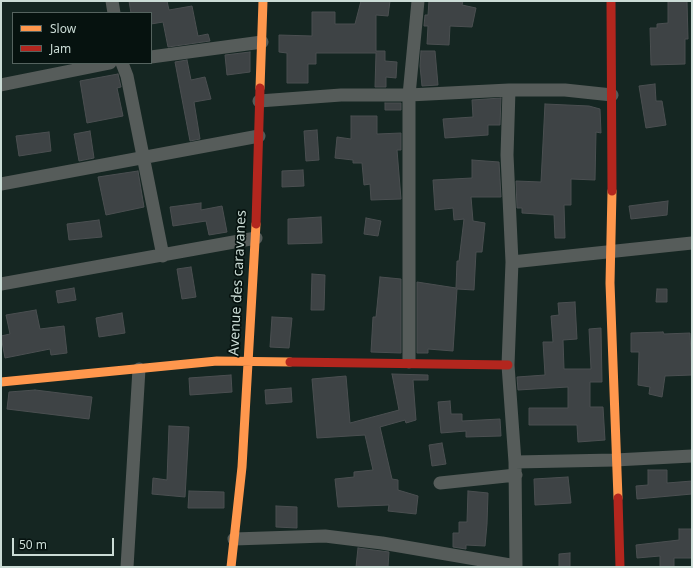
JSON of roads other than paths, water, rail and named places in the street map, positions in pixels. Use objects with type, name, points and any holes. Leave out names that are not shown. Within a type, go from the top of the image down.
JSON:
[{"type":"street","points":[[112,1],[114,12]]},
{"type":"street","name":"Avenue des caravanes","points":[[231,567],[242,466],[256,238],[263,1]]},
{"type":"street","points":[[409,362],[409,95],[418,1]]},
{"type":"street","points":[[611,1],[612,251],[610,283],[615,460],[620,567]]},
{"type":"street","points":[[152,57],[262,42]]},
{"type":"street","points":[[1,85],[105,64]]},
{"type":"street","points":[[122,64],[127,76],[162,256]]},
{"type":"street","points":[[234,539],[325,536],[382,543],[516,566],[516,475],[508,365],[512,262],[507,155],[509,90]]},
{"type":"street","points":[[259,101],[340,95],[409,95],[509,90],[565,90],[612,95]]},
{"type":"street","points":[[1,184],[259,136]]},
{"type":"street","points":[[1,284],[256,238]]},
{"type":"street","points":[[512,262],[692,243]]},
{"type":"street","points":[[1,382],[210,362],[409,362],[508,365]]},
{"type":"street","points":[[127,567],[139,369]]},
{"type":"street","points":[[515,462],[615,460],[692,456]]},
{"type":"street","points":[[440,483],[516,475]]}]
